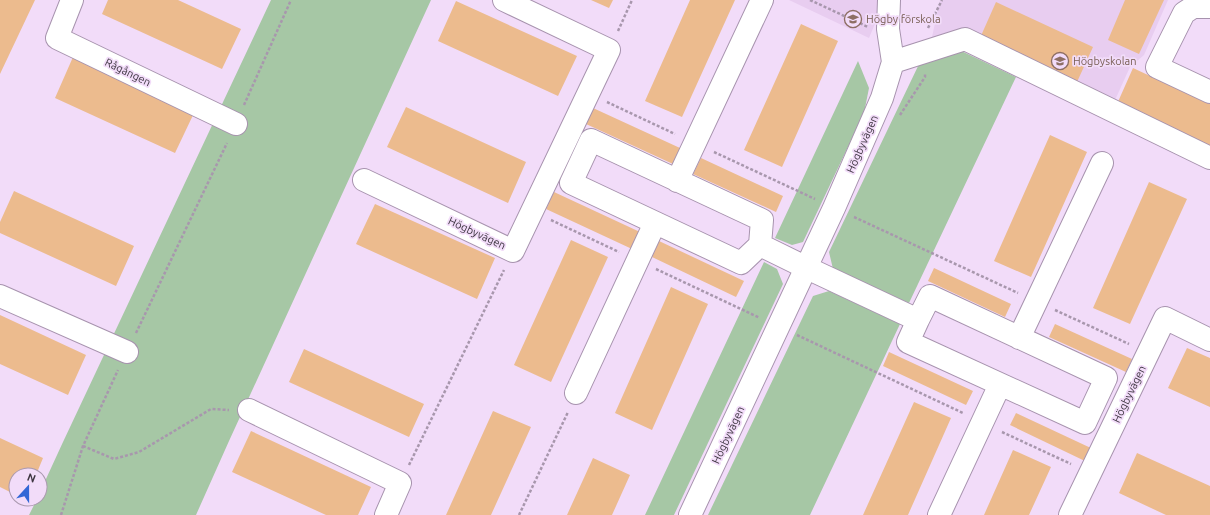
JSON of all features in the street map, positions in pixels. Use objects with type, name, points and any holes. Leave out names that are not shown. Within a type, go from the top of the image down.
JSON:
[{"type":"street","name":"Rågången","points":[[72,0],[57,38],[236,124]]},
{"type":"street","points":[[504,0],[609,50]]},
{"type":"street","points":[[677,181],[762,0]]},
{"type":"street","points":[[889,0],[888,29],[893,62],[965,39],[1210,158]]},
{"type":"street","points":[[1210,7],[1194,7],[1184,13],[1157,67],[1210,92]]},
{"type":"street","name":"Högbyvägen","points":[[364,180],[514,251],[609,50]]},
{"type":"street","name":"Högbyvägen","points":[[690,515],[805,267],[834,208],[882,98],[893,62]]},
{"type":"street","points":[[591,140],[677,181],[762,220],[760,245],[741,263],[571,183],[591,140]]},
{"type":"street","points":[[560,153],[580,163]]},
{"type":"street","points":[[1019,338],[1102,163]]},
{"type":"street","points":[[576,393],[655,223]]},
{"type":"street","points":[[760,245],[918,320]]},
{"type":"street","points":[[0,296],[127,352]]},
{"type":"street","points":[[930,296],[1106,378],[1085,423],[908,342],[918,320],[930,296]]},
{"type":"street","name":"Högbyvägen","points":[[1070,515],[1165,318],[1210,340]]},
{"type":"street","points":[[939,515],[999,384]]},
{"type":"street","points":[[249,410],[400,483],[386,515]]},
{"type":"path","points":[[61,515],[83,446],[236,124],[291,0]]},
{"type":"path","points":[[609,50],[632,0]]},
{"type":"path","points":[[588,94],[1148,353]]},
{"type":"path","points":[[532,211],[1090,474]]},
{"type":"path","points":[[400,483],[514,251]]},
{"type":"path","points":[[519,515],[576,393]]},
{"type":"path","points":[[83,446],[114,459],[138,452],[211,409],[249,410]]},
{"type":"shaded area","name":"Högby förskola","points":[[789,0],[885,0],[869,38]]},
{"type":"shaded area","name":"Högbyskolan","points":[[940,0],[1168,0],[1144,55],[1130,67],[1106,120],[932,37]]},
{"type":"green space","points":[[271,0],[431,0],[196,515],[29,515],[33,507],[48,507],[48,475]]},
{"type":"green space","points":[[932,37],[1016,77],[909,303],[833,269],[829,252]]},
{"type":"green space","points":[[858,61],[869,88],[864,113],[803,242],[792,245],[775,238]]},
{"type":"green space","points":[[764,262],[777,269],[783,284],[674,515],[645,515]]},
{"type":"green space","points":[[829,291],[900,324],[810,515],[708,515],[813,296]]},
{"type":"building","points":[[0,0],[35,0],[0,74]]},
{"type":"building","points":[[108,0],[178,0],[241,29],[222,69],[102,14]]},
{"type":"building","points":[[591,0],[613,0],[609,8]]},
{"type":"building","points":[[690,0],[735,0],[682,117],[645,101]]},
{"type":"building","points":[[1125,0],[1164,0],[1139,54],[1108,40]]},
{"type":"building","points":[[456,1],[577,56],[558,96],[438,41]]},
{"type":"building","points":[[996,2],[1093,47],[1077,82],[980,38]]},
{"type":"building","points":[[801,24],[838,41],[782,167],[744,150]]},
{"type":"building","points":[[73,57],[194,113],[175,153],[55,98]]},
{"type":"building","points":[[1133,68],[1210,104],[1210,147],[1117,104]]},
{"type":"building","points":[[406,107],[526,162],[508,203],[387,147]]},
{"type":"building","points":[[593,108],[680,148],[673,164],[586,124]]},
{"type":"building","points":[[1050,135],[1087,152],[1031,277],[994,261]]},
{"type":"building","points":[[701,158],[783,196],[776,212],[693,174]]},
{"type":"building","points":[[1149,182],[1187,199],[1130,324],[1093,308]]},
{"type":"building","points":[[14,191],[134,246],[116,286],[0,233],[0,222]]},
{"type":"building","points":[[554,192],[640,232],[632,249],[546,209]]},
{"type":"building","points":[[375,204],[495,258],[477,299],[356,244]]},
{"type":"building","points":[[571,240],[608,257],[551,382],[514,365]]},
{"type":"building","points":[[659,241],[744,281],[736,297],[652,257]]},
{"type":"building","points":[[934,268],[1011,304],[1005,317],[928,281]]},
{"type":"building","points":[[671,287],[708,304],[652,430],[615,413]]},
{"type":"building","points":[[0,315],[86,355],[68,395],[0,364]]},
{"type":"building","points":[[1055,324],[1132,359],[1126,372],[1049,337]]},
{"type":"building","points":[[1187,348],[1210,358],[1210,407],[1168,388]]},
{"type":"building","points":[[304,349],[424,404],[409,437],[289,382]]},
{"type":"building","points":[[889,352],[973,391],[966,405],[883,366]]},
{"type":"building","points":[[914,402],[951,418],[908,515],[863,515]]},
{"type":"building","points":[[493,411],[531,427],[491,515],[446,515]]},
{"type":"building","points":[[1016,413],[1093,449],[1087,462],[1010,425]]},
{"type":"building","points":[[251,431],[371,487],[358,515],[326,515],[232,472]]},
{"type":"building","points":[[0,438],[43,458],[39,467],[8,467],[8,491],[0,487]]},
{"type":"building","points":[[1013,450],[1051,467],[1029,515],[984,515]]},
{"type":"building","points":[[1137,453],[1210,486],[1210,515],[1166,515],[1119,493]]},
{"type":"building","points":[[593,458],[630,475],[612,515],[567,515]]},
{"type":"place","name":"Högby förskola","points":[[853,19]]},
{"type":"place","name":"Högbyskolan","points":[[1060,61]]}]
